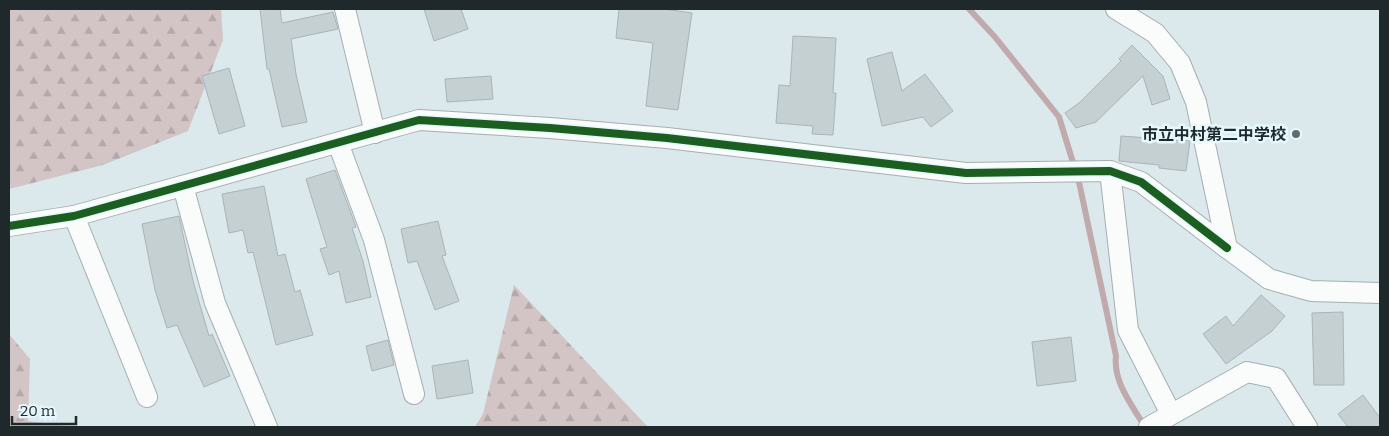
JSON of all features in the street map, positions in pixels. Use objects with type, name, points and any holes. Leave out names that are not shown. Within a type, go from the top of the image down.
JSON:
[{"type":"street","points":[[345,9],[375,132]]},
{"type":"street","points":[[1116,9],[1155,33],[1180,63],[1196,102],[1227,248]]},
{"type":"street","points":[[9,226],[74,216],[418,120],[550,128],[658,138],[966,173],[1110,171],[1141,182],[1269,279],[1311,291],[1380,293]]},
{"type":"street","points":[[338,143],[374,240],[414,394]]},
{"type":"street","points":[[1110,171],[1128,330],[1171,414]]},
{"type":"street","points":[[183,186],[215,303],[267,427]]},
{"type":"street","points":[[74,216],[147,397]]},
{"type":"street","points":[[1149,427],[1247,372],[1276,378],[1307,427]]},
{"type":"green space","points":[[9,9],[221,9],[223,40],[188,131],[103,165],[9,189]]},
{"type":"green space","points":[[514,285],[648,427],[475,427],[483,414]]},
{"type":"green space","points":[[9,334],[30,359],[28,421],[76,427],[9,427]]},
{"type":"building","points":[[260,9],[280,9],[282,23],[333,12],[338,29],[291,39],[296,74],[307,122],[282,127],[269,69],[267,69]]},
{"type":"building","points":[[424,9],[461,9],[468,29],[434,41]]},
{"type":"building","points":[[619,9],[664,9],[692,13],[678,110],[646,106],[653,43],[616,38]]},
{"type":"building","points":[[793,36],[836,38],[833,93],[836,93],[833,135],[812,134],[813,126],[776,123],[779,85],[790,86]]},
{"type":"building","points":[[1132,45],[1163,76],[1170,99],[1152,105],[1143,76],[1096,122],[1076,128],[1065,113],[1079,103],[1121,61],[1119,59]]},
{"type":"building","points":[[892,52],[902,91],[925,74],[953,111],[931,127],[923,117],[882,126],[867,59]]},
{"type":"building","points":[[229,68],[245,126],[219,134],[202,76]]},
{"type":"building","points":[[491,76],[493,99],[447,102],[445,79]]},
{"type":"building","points":[[1121,136],[1190,141],[1186,171],[1159,168],[1159,165],[1119,161]]},
{"type":"building","points":[[335,170],[356,227],[352,228],[363,261],[371,297],[346,303],[339,271],[329,275],[320,249],[327,247],[306,179]]},
{"type":"building","points":[[264,186],[278,256],[285,254],[295,292],[300,290],[313,335],[276,345],[253,252],[248,253],[243,230],[229,233],[222,194]]},
{"type":"building","points":[[179,216],[193,281],[209,336],[212,334],[230,376],[204,387],[177,325],[167,328],[155,290],[142,224]]},
{"type":"building","points":[[438,221],[446,255],[442,256],[459,301],[435,310],[417,261],[408,263],[401,229]]},
{"type":"building","points":[[1261,295],[1285,316],[1272,331],[1226,364],[1203,334],[1226,316],[1233,326]]},
{"type":"building","points":[[1343,312],[1344,385],[1314,385],[1312,313]]},
{"type":"building","points":[[1071,337],[1076,381],[1037,386],[1032,342]]},
{"type":"building","points":[[388,340],[394,365],[372,371],[366,346]]},
{"type":"building","points":[[468,360],[473,393],[437,399],[432,366]]},
{"type":"building","points":[[1363,395],[1380,418],[1380,427],[1348,427],[1338,414]]},
{"type":"waterway","points":[[969,9],[995,37],[1059,117],[1079,182],[1116,356],[1117,375],[1124,393],[1145,427]]},
{"type":"cycle path","points":[[9,226],[74,216],[419,120],[550,128],[667,138],[966,173],[1110,171],[1141,182],[1227,248]]},
{"type":"place","name":"市立中村第二中学校","points":[[1296,134]]}]
